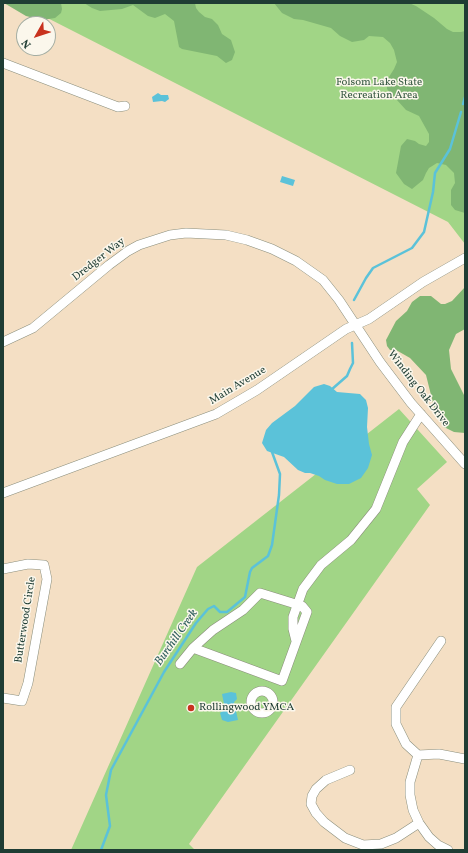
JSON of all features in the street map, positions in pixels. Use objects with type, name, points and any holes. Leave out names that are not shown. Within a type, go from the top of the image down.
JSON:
[{"type":"street","points":[[3,63],[118,107],[125,106]]},
{"type":"street","name":"Dredger Way","points":[[3,342],[33,328],[128,251],[156,239],[186,233],[226,235],[247,240],[272,249],[296,261],[323,280],[339,300],[356,326]]},
{"type":"street","name":"Main Avenue","points":[[3,493],[216,414],[257,390],[346,330],[371,318],[423,282],[465,258]]},
{"type":"street","name":"Winding Oak Drive","points":[[356,326],[380,362],[421,414],[465,464]]},
{"type":"street","points":[[297,604],[303,590],[321,565],[351,540],[376,509],[403,442],[421,414]]},
{"type":"street","name":"Butterwood Circle","points":[[3,569],[28,564],[44,566],[47,579],[28,683],[22,701],[3,698]]},
{"type":"street","points":[[180,664],[193,648],[213,630],[243,610],[260,593],[302,606],[307,612],[282,681],[193,648]]},
{"type":"street","points":[[418,756],[406,744],[396,724],[396,707],[441,641]]},
{"type":"street","points":[[265,692],[270,677]]},
{"type":"street","points":[[418,756],[439,754],[465,759]]},
{"type":"street","points":[[418,756],[409,788],[413,810],[419,824],[429,836],[438,845],[448,850]]},
{"type":"street","points":[[350,770],[326,780],[316,789],[312,796],[311,804],[316,813],[324,822],[345,838],[363,845],[381,844],[396,838],[419,824]]},
{"type":"green space","points":[[4,3],[61,3],[61,13],[56,17],[26,16]]},
{"type":"green space","name":"Folsom Lake State Recreation Area","points":[[18,3],[465,3],[465,244],[448,222],[56,22],[56,16],[44,16]]},
{"type":"green space","points":[[84,3],[195,3],[199,12],[205,17],[212,19],[218,25],[222,34],[231,40],[235,52],[232,60],[226,63],[217,56],[182,49],[179,47],[174,21],[165,14],[155,18],[148,16],[133,5],[122,9],[100,11]]},
{"type":"green space","points":[[274,3],[409,3],[416,6],[453,32],[465,31],[465,213],[455,210],[451,205],[451,190],[455,183],[454,173],[446,165],[437,163],[429,168],[423,180],[412,189],[404,184],[396,173],[401,146],[407,139],[426,146],[429,142],[429,134],[419,116],[406,110],[387,89],[387,80],[397,62],[394,50],[390,43],[383,37],[369,36],[364,40],[352,42],[340,36],[331,28],[294,19],[282,13]]},
{"type":"green space","points":[[465,287],[465,329],[456,334],[449,350],[451,369],[465,397],[465,433],[454,432],[444,427],[435,411],[426,375],[410,358],[396,350],[390,350],[387,346],[386,340],[396,321],[407,311],[412,302],[420,296],[431,296],[441,304],[445,304],[452,301]]},
{"type":"green space","points":[[399,409],[447,462],[417,489],[430,505],[189,844],[195,850],[71,850],[197,567]]},
{"type":"water","points":[[158,93],[161,95],[168,95],[169,99],[165,102],[153,102],[152,97]]},
{"type":"water","points":[[282,176],[295,180],[293,186],[280,182]]},
{"type":"water","points":[[324,384],[330,386],[337,392],[360,394],[366,400],[368,408],[367,427],[372,455],[368,468],[361,478],[349,484],[337,484],[325,480],[319,476],[298,470],[284,457],[267,451],[262,443],[266,430],[272,423],[295,406],[314,387]]},
{"type":"water","points":[[231,692],[236,693],[237,699],[234,702],[238,720],[228,722],[222,720],[220,713],[225,709],[222,694]]},
{"type":"waterway","points":[[463,104],[465,97]]},
{"type":"waterway","points":[[354,300],[373,268],[412,248],[424,232],[433,192],[435,173],[450,149],[461,112]]},
{"type":"waterway","name":"Burchill Creek","points":[[331,390],[347,376],[353,363],[352,343]]},
{"type":"waterway","name":"Burchill Creek","points":[[101,850],[110,826],[106,795],[111,770],[164,672],[196,623],[208,609],[214,606],[220,612],[227,612],[245,597],[252,568],[268,556],[272,545],[279,495],[280,474],[272,452]]},
{"type":"place","name":"Rollingwood YMCA","points":[[191,708]]}]
